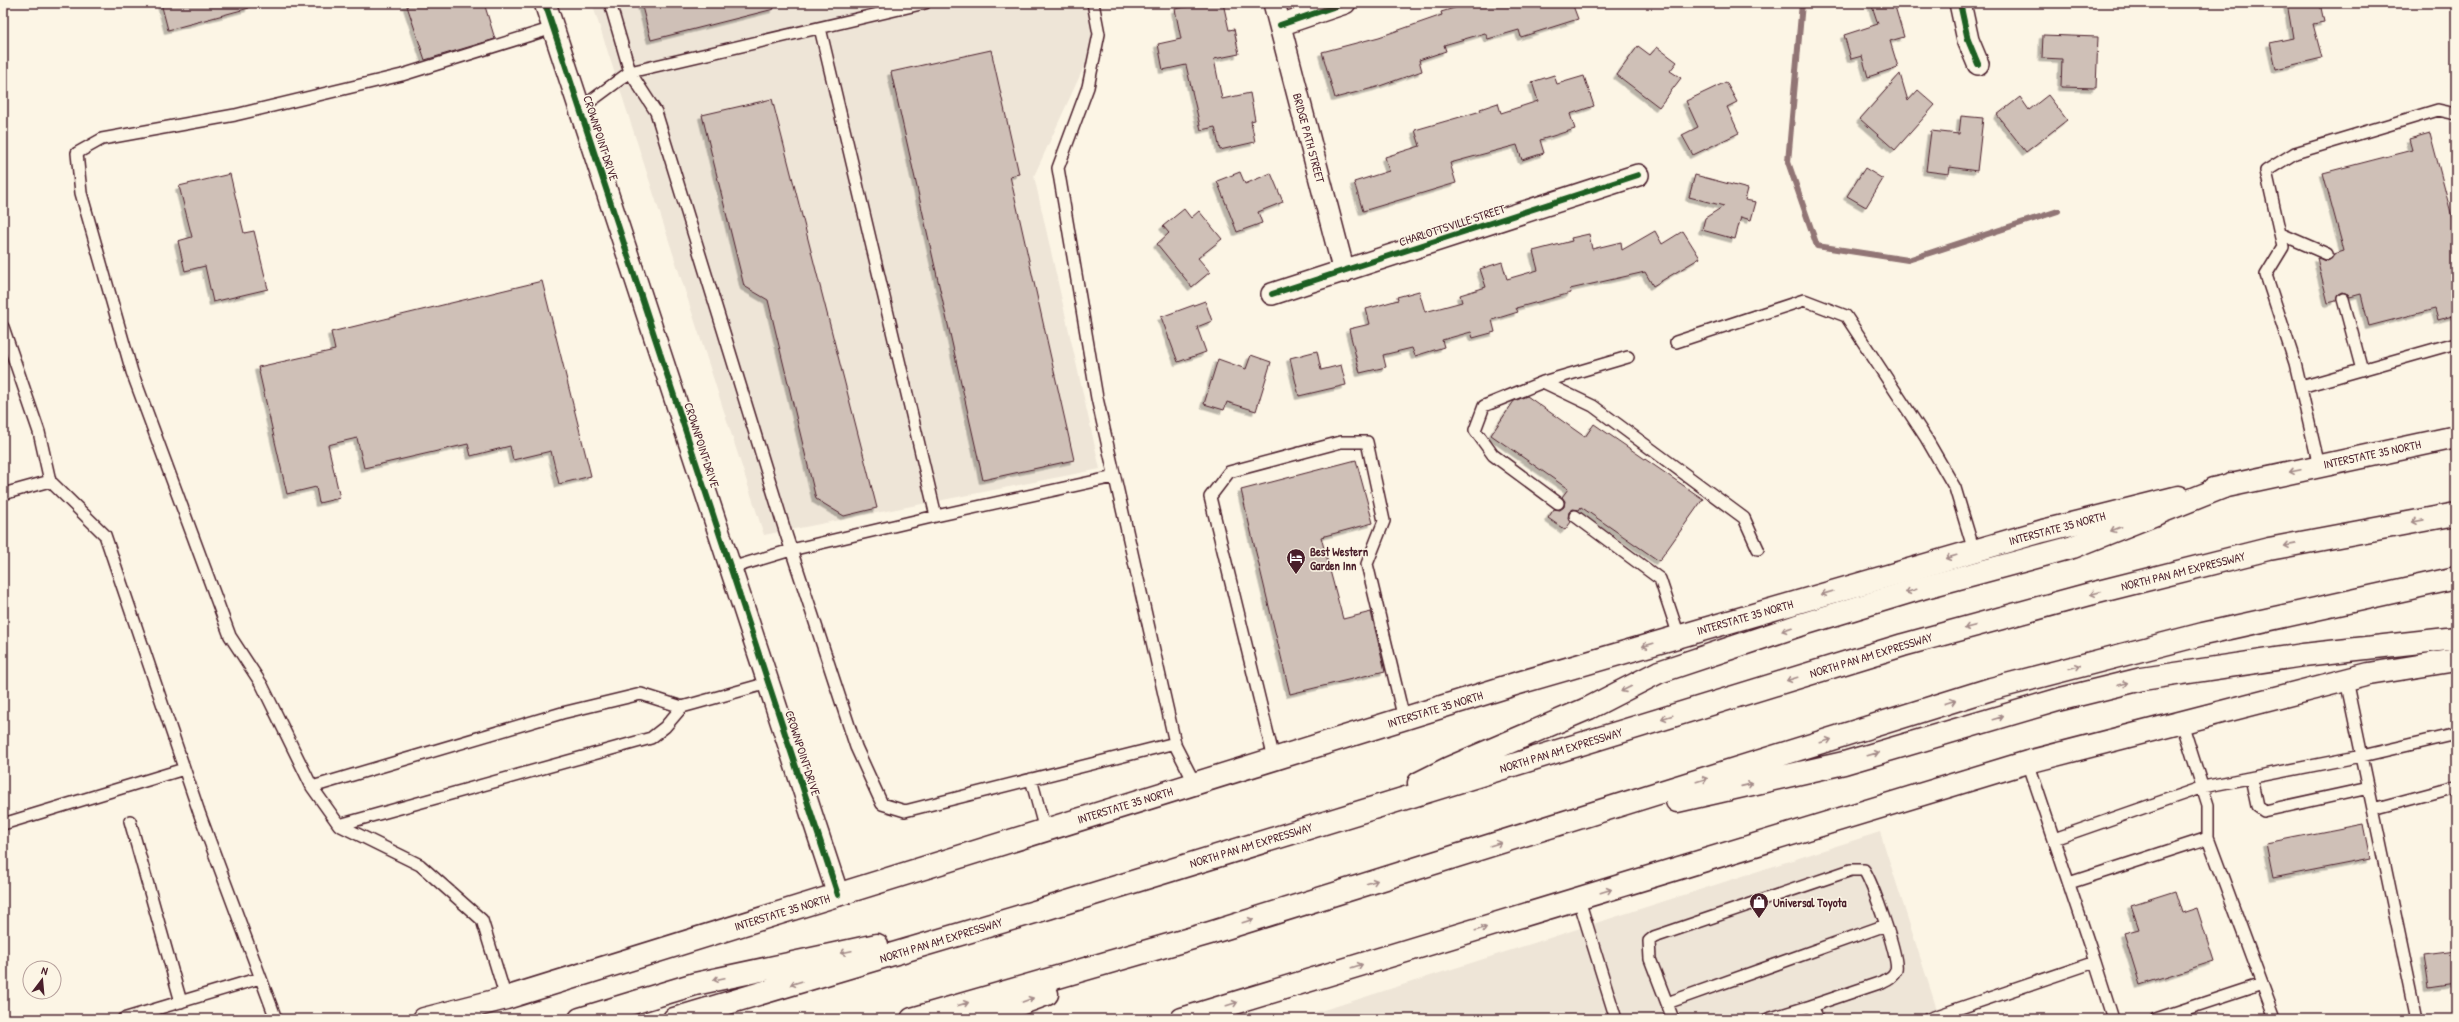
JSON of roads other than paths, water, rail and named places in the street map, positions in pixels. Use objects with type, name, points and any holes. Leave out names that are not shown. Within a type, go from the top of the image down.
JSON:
[{"type":"main road","name":"INTERSTATE 35 NORTH","points":[[424,1019],[506,998],[1274,759],[1679,636],[2043,531],[2231,484],[2456,437]]},
{"type":"main road","points":[[1365,810],[1449,768],[1589,708],[1659,672],[1893,596],[2073,547],[2231,484]]},
{"type":"main road","name":"NORTH PAN AM EXPRESSWAY","points":[[674,1019],[1048,908],[1895,647],[1985,622],[2269,549],[2456,514]]},
{"type":"main road","points":[[912,1019],[1210,933],[1991,689],[2202,634],[2456,578]]},
{"type":"main road","points":[[1518,837],[1844,763],[2061,699],[2142,679],[2302,655],[2456,638]]},
{"type":"main road","points":[[1182,1019],[1212,1015],[2028,762],[2370,674],[2456,660]]},
{"type":"main road","points":[[580,1019],[695,984],[1048,908]]},
{"type":"main road","points":[[979,1019],[1210,933]]},
{"type":"street","name":"CROWNPOINT DRIVE","points":[[545,3],[838,895]]},
{"type":"street","name":"BRIDGE PATH STREET","points":[[1274,3],[1344,272]]},
{"type":"street","points":[[1280,25],[1344,3]]},
{"type":"street","points":[[1960,3],[1968,40],[1978,64]]},
{"type":"street","name":"CHARLOTTSVILLE STREET","points":[[1272,294],[1344,272],[1638,175]]},
{"type":"lane","points":[[610,3],[630,72],[656,112],[791,550],[856,747],[882,804],[905,811],[1174,743]]},
{"type":"lane","points":[[580,109],[630,72],[925,3]]},
{"type":"lane","points":[[1093,3],[1099,34],[1088,87],[1058,168],[1097,398],[1114,477],[1174,743],[1195,784]]},
{"type":"lane","points":[[506,998],[482,920],[420,865],[339,825],[312,788],[262,685],[230,636],[183,514],[132,372],[81,193],[77,153],[102,139],[235,115],[402,75],[553,28]]},
{"type":"lane","points":[[820,28],[936,516]]},
{"type":"lane","points":[[2319,466],[2301,387],[2266,275],[2283,247],[2266,171],[2295,153],[2438,110],[2456,114]]},
{"type":"lane","points":[[2281,234],[2327,254]]},
{"type":"lane","points":[[2343,299],[2362,370]]},
{"type":"lane","points":[[1676,342],[1804,300],[1846,316],[1926,438],[1955,488],[1974,551]]},
{"type":"lane","points":[[3,327],[39,432],[50,480],[105,535],[184,769],[276,1019]]},
{"type":"lane","points":[[2301,387],[2456,343]]},
{"type":"lane","points":[[1558,503],[1493,455],[1475,430],[1484,406],[1543,382],[1628,358]]},
{"type":"lane","points":[[1543,382],[1593,406],[1744,518],[1758,549]]},
{"type":"lane","points":[[1274,759],[1210,497],[1229,472],[1341,442],[1367,442],[1384,521],[1367,564],[1404,719]]},
{"type":"lane","points":[[731,568],[791,550],[1114,477]]},
{"type":"lane","points":[[3,494],[50,480]]},
{"type":"lane","points":[[1575,516],[1660,579],[1679,636]]},
{"type":"lane","points":[[2346,680],[2417,1019]]},
{"type":"lane","points":[[312,788],[562,713],[641,694],[682,707],[768,683]]},
{"type":"lane","points":[[339,825],[651,738],[665,728],[682,707]]},
{"type":"lane","points":[[2182,723],[2208,805],[2208,838],[2275,1019]]},
{"type":"lane","points":[[2054,839],[2203,787],[2362,756],[2456,734]]},
{"type":"lane","points":[[2028,762],[2113,1019]]},
{"type":"lane","points":[[3,824],[184,769]]},
{"type":"lane","points":[[2251,778],[2257,806],[2264,811],[2369,788]]},
{"type":"lane","points":[[1031,779],[1045,830]]},
{"type":"lane","points":[[2373,809],[2456,788]]},
{"type":"lane","points":[[130,821],[181,1002]]},
{"type":"lane","points":[[2069,883],[2208,838]]},
{"type":"lane","points":[[1673,1019],[1648,950],[1649,941],[1661,934],[1858,868],[1864,870],[1886,925],[1896,957],[1897,969],[1892,977],[1811,1006],[1768,1019]]},
{"type":"lane","points":[[1579,900],[1616,1019]]},
{"type":"lane","points":[[1667,1003],[1886,925]]},
{"type":"lane","points":[[1928,1019],[1951,1015],[2095,962]]},
{"type":"lane","points":[[123,1019],[260,978]]},
{"type":"lane","points":[[2156,1019],[2262,984]]},
{"type":"lane","points":[[1811,1006],[1817,1019]]},
{"type":"waterway","points":[[1802,3],[1788,162],[1817,246],[1908,260],[2058,211]]},
{"type":"place","name":"Best Western Garden Inn","points":[[1296,575]]},
{"type":"place","name":"Universal Toyota","points":[[1759,919]]}]
